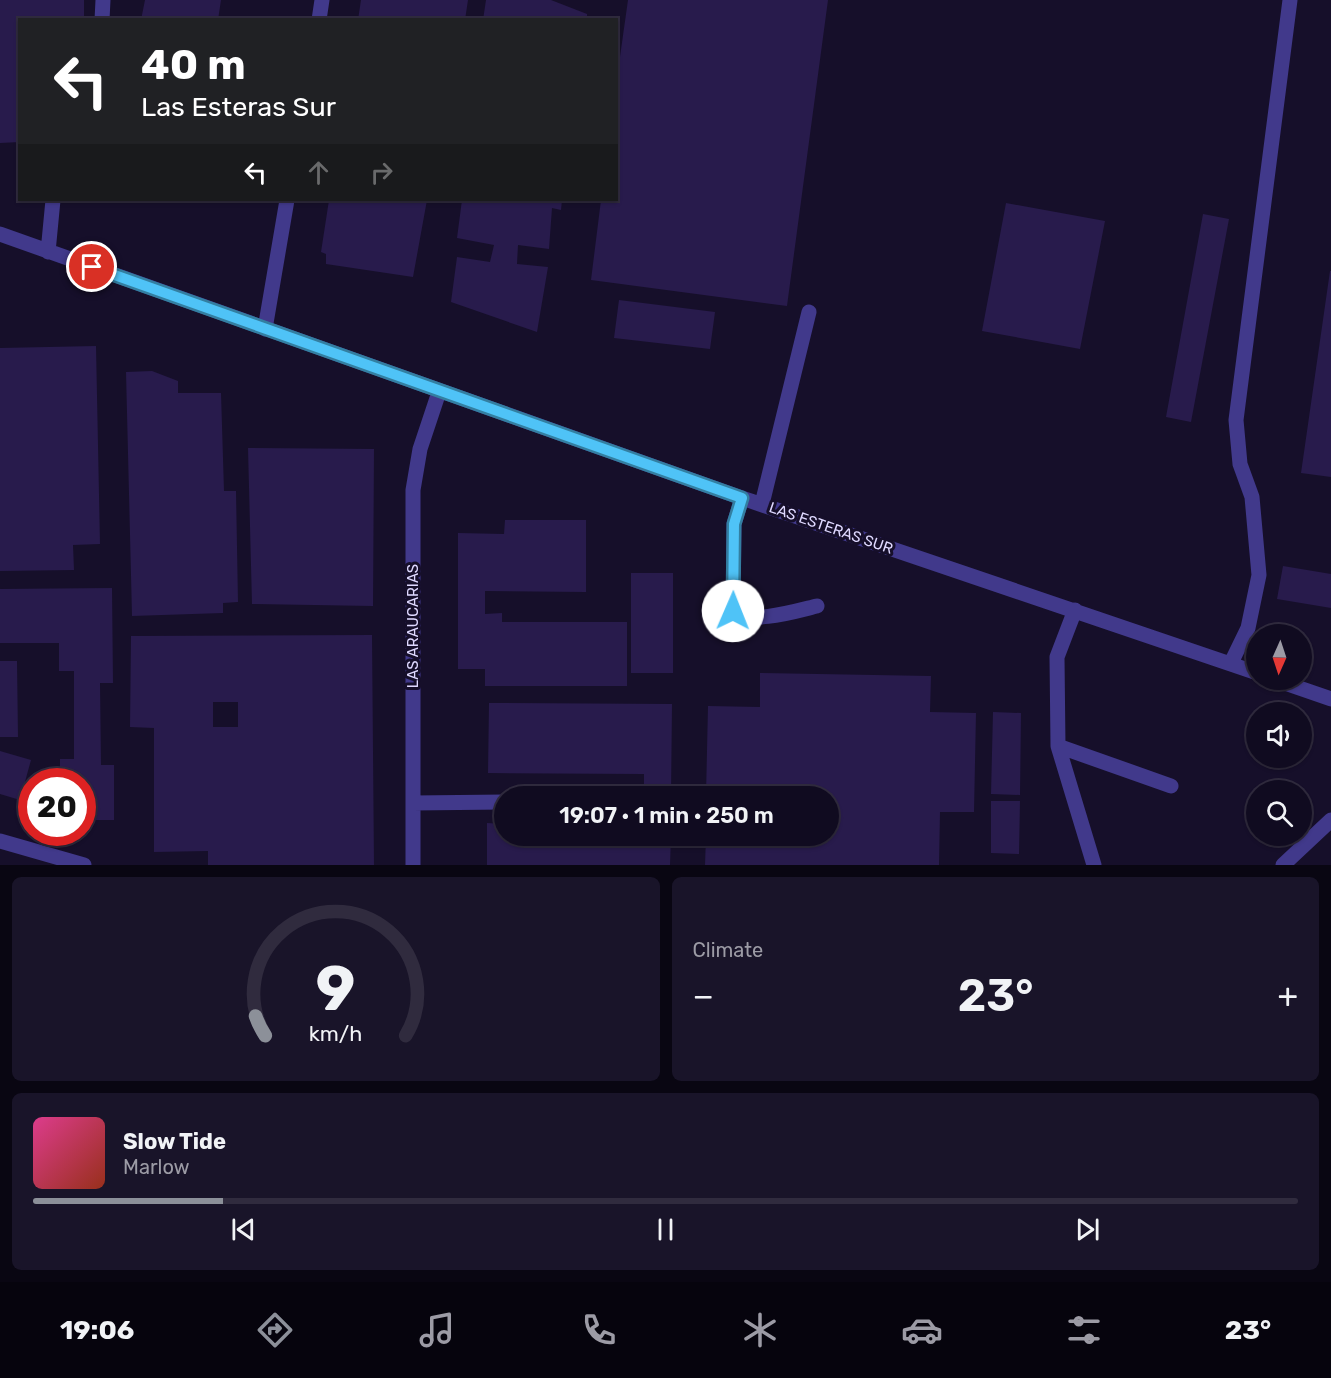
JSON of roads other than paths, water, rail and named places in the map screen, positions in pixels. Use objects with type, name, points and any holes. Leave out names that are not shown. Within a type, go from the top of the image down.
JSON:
[{"type":"street","points":[[102,18],[103,0]]},
{"type":"street","points":[[319,18],[322,0]]},
{"type":"street","points":[[1232,663],[1248,628],[1259,575],[1252,497],[1240,464],[1236,420],[1290,0]]},
{"type":"street","points":[[48,252],[52,201]]},
{"type":"street","points":[[265,329],[287,201]]},
{"type":"street","name":"LAS ESTERAS SUR","points":[[0,234],[742,498],[1246,669]]},
{"type":"street","points":[[762,504],[809,312]]},
{"type":"street","name":"LAS ARAUCARIAS","points":[[413,865],[413,490],[420,449],[440,392]]},
{"type":"street","points":[[742,498],[734,524],[733,611],[739,616],[768,616],[817,606]]},
{"type":"street","points":[[1075,610],[1057,657],[1058,746],[1094,865]]},
{"type":"street","points":[[1305,690],[1331,699]]},
{"type":"street","points":[[1058,746],[1171,786]]},
{"type":"street","points":[[413,803],[494,802]]},
{"type":"street","points":[[1283,865],[1331,820]]},
{"type":"street","points":[[0,841],[84,865]]}]
